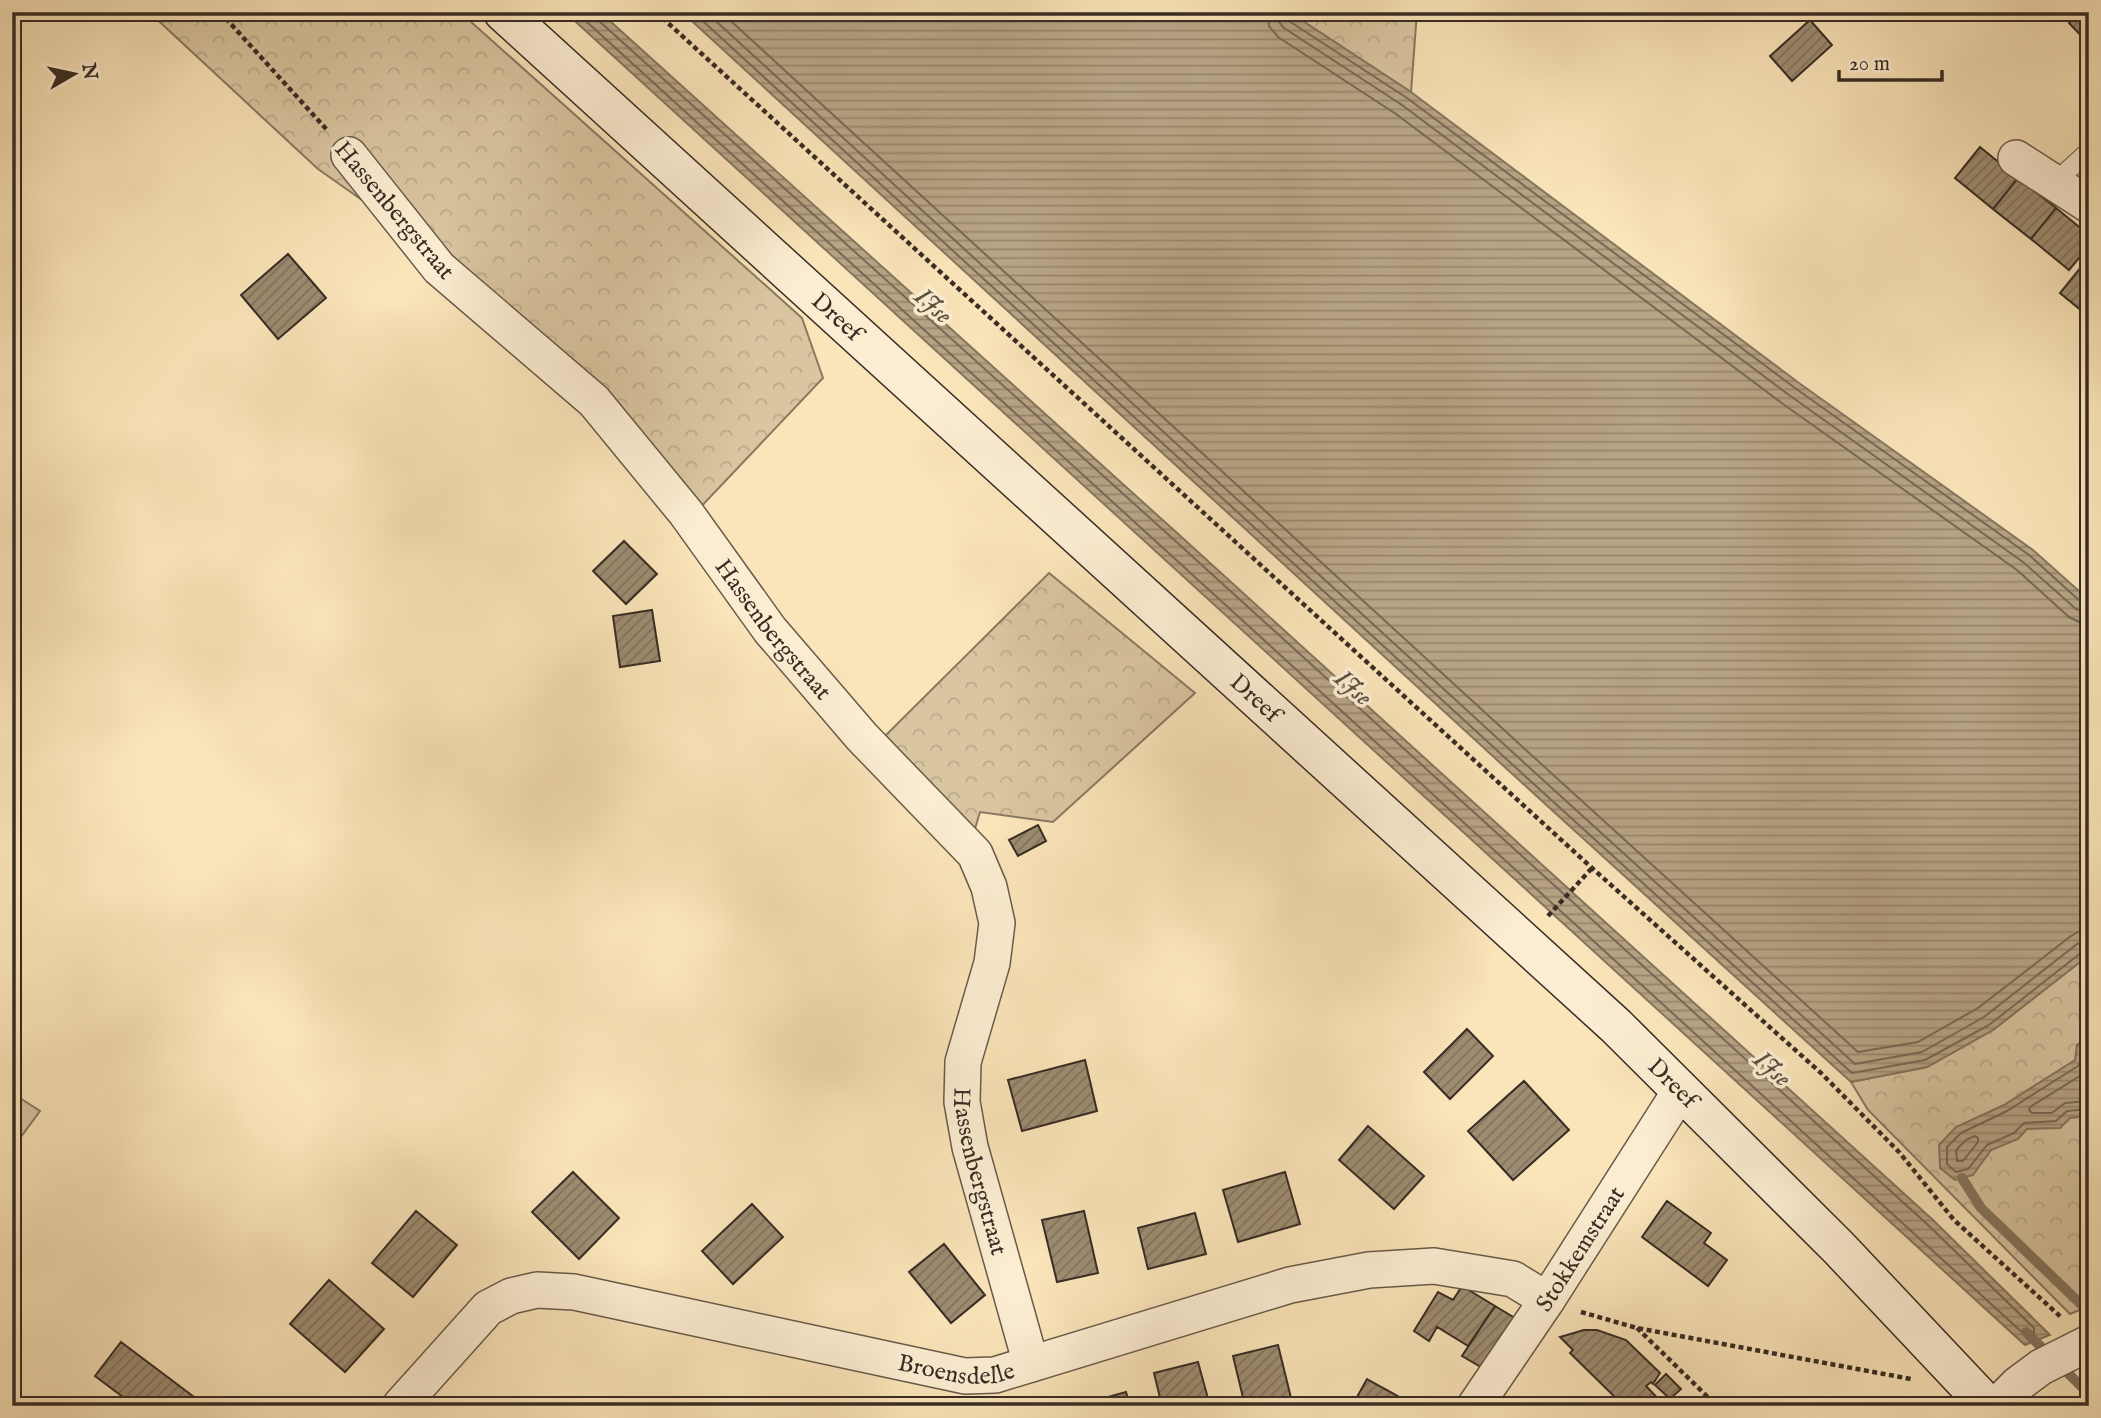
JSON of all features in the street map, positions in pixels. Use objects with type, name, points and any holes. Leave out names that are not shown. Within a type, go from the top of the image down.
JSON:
[{"type":"main road","name":"Dreef","points":[[503,12],[1605,1016],[1839,1248],[1988,1406]]},
{"type":"street","name":"Hassenbergstraat","points":[[349,155],[439,268],[594,401],[686,513],[770,630],[862,737],[975,855],[989,887],[997,923],[992,963],[963,1062],[962,1102],[970,1147],[1031,1364]]},
{"type":"street","points":[[2016,158],[2089,205]]},
{"type":"street","name":"Stokkemstraat","points":[[1475,1406],[1547,1300],[1681,1090]]},
{"type":"street","name":"Broensdelle","points":[[400,1406],[488,1308],[511,1296],[537,1290],[574,1292],[965,1377],[995,1375],[1290,1285],[1369,1269],[1433,1266],[1513,1279],[1547,1300]]},
{"type":"street","points":[[1996,1406],[2018,1384],[2067,1347]]},
{"type":"lane","points":[[2054,183],[2089,151]]},
{"type":"path","name":"Hassenbergstraat","points":[[220,12],[349,155]]},
{"type":"path","points":[[656,12],[1592,868],[1821,1073],[1899,1152],[1954,1220],[2067,1347]]},
{"type":"path","points":[[1549,915],[1592,868]]},
{"type":"path","points":[[1547,1300],[1637,1328],[1910,1378]]},
{"type":"path","points":[[1637,1328],[1717,1406]]},
{"type":"green space","points":[[149,12],[460,12],[802,318],[823,378],[695,513],[423,243],[318,169]]},
{"type":"green space","points":[[1289,12],[1417,12],[1411,92]]},
{"type":"green space","points":[[1049,573],[1195,693],[1053,822],[980,812],[973,835],[879,742]]},
{"type":"green space","points":[[2089,955],[2089,1306],[2070,1314],[1868,1110],[1851,1082],[1927,1067],[1993,1030]]},
{"type":"green space","points":[[12,1093],[40,1111],[12,1149]]},
{"type":"water","points":[[565,12],[600,12],[1933,1220],[2050,1335],[2025,1345]]},
{"type":"water","points":[[682,12],[1289,12],[1411,92],[1799,383],[2033,550],[2089,600],[2089,955],[1993,1030],[1927,1067],[1851,1082]]},
{"type":"water","points":[[2089,1036],[2089,1116],[2070,1118],[2060,1128],[2027,1129],[2018,1139],[1991,1150],[1973,1175],[1955,1180],[1940,1168],[1939,1145],[1956,1127],[2004,1105],[2075,1060],[2077,1045]]},
{"type":"building","points":[[2081,12],[2089,12],[2089,44],[2069,23]]},
{"type":"building","points":[[1810,20],[1832,45],[1792,81],[1770,56]]},
{"type":"building","points":[[1980,147],[2018,178],[1993,209],[1955,178]]},
{"type":"building","points":[[2018,178],[2056,208],[2031,239],[1993,209]]},
{"type":"building","points":[[2056,208],[2089,235],[2089,246],[2069,270],[2031,239]]},
{"type":"building","points":[[288,254],[326,298],[278,339],[241,295]]},
{"type":"building","points":[[2089,257],[2089,303],[2082,311],[2060,293]]},
{"type":"building","points":[[624,541],[657,574],[626,604],[593,571]]},
{"type":"building","points":[[652,610],[660,661],[620,667],[613,616]]},
{"type":"building","points":[[1038,825],[1046,841],[1018,856],[1009,840]]},
{"type":"building","points":[[1467,1029],[1493,1056],[1450,1099],[1424,1072]]},
{"type":"building","points":[[1085,1060],[1097,1111],[1022,1131],[1008,1080]]},
{"type":"building","points":[[1524,1081],[1569,1130],[1513,1180],[1468,1131]]},
{"type":"building","points":[[1368,1126],[1424,1176],[1394,1209],[1339,1160]]},
{"type":"building","points":[[573,1172],[619,1218],[579,1259],[532,1212]]},
{"type":"building","points":[[1285,1172],[1300,1224],[1238,1242],[1223,1190]]},
{"type":"building","points":[[1667,1201],[1711,1233],[1704,1243],[1727,1260],[1708,1286],[1642,1237]]},
{"type":"building","points":[[752,1204],[783,1237],[733,1284],[702,1251]]},
{"type":"building","points":[[416,1211],[457,1245],[413,1297],[372,1263]]},
{"type":"building","points":[[1084,1211],[1098,1273],[1057,1282],[1042,1220]]},
{"type":"building","points":[[1195,1213],[1206,1254],[1148,1269],[1138,1228]]},
{"type":"building","points":[[944,1244],[985,1295],[951,1323],[909,1272]]},
{"type":"building","points":[[329,1280],[384,1329],[345,1372],[290,1324]]},
{"type":"building","points":[[1462,1286],[1495,1306],[1468,1346],[1437,1327],[1429,1341],[1414,1331],[1438,1292],[1453,1300]]},
{"type":"building","points":[[1495,1306],[1515,1318],[1484,1369],[1462,1356]]},
{"type":"building","points":[[1584,1330],[1597,1330],[1626,1340],[1660,1373],[1653,1384],[1651,1382],[1646,1386],[1665,1406],[1624,1406],[1570,1353],[1573,1350],[1560,1337]]},
{"type":"building","points":[[121,1342],[206,1406],[135,1406],[95,1376]]},
{"type":"building","points":[[1278,1345],[1293,1406],[1245,1406],[1233,1356]]},
{"type":"building","points":[[1198,1362],[1210,1406],[1162,1406],[1154,1373]]},
{"type":"building","points":[[1666,1374],[1681,1389],[1670,1399],[1655,1385]]},
{"type":"building","points":[[1367,1379],[1414,1405],[1352,1406]]},
{"type":"building","points":[[1126,1392],[1130,1406],[1076,1406]]},
{"type":"waterway","points":[[1962,1178],[1981,1208],[2088,1311]]},
{"type":"waterway","name":"IJse","points":[[2026,1332],[2085,1390],[2089,1403]]}]
